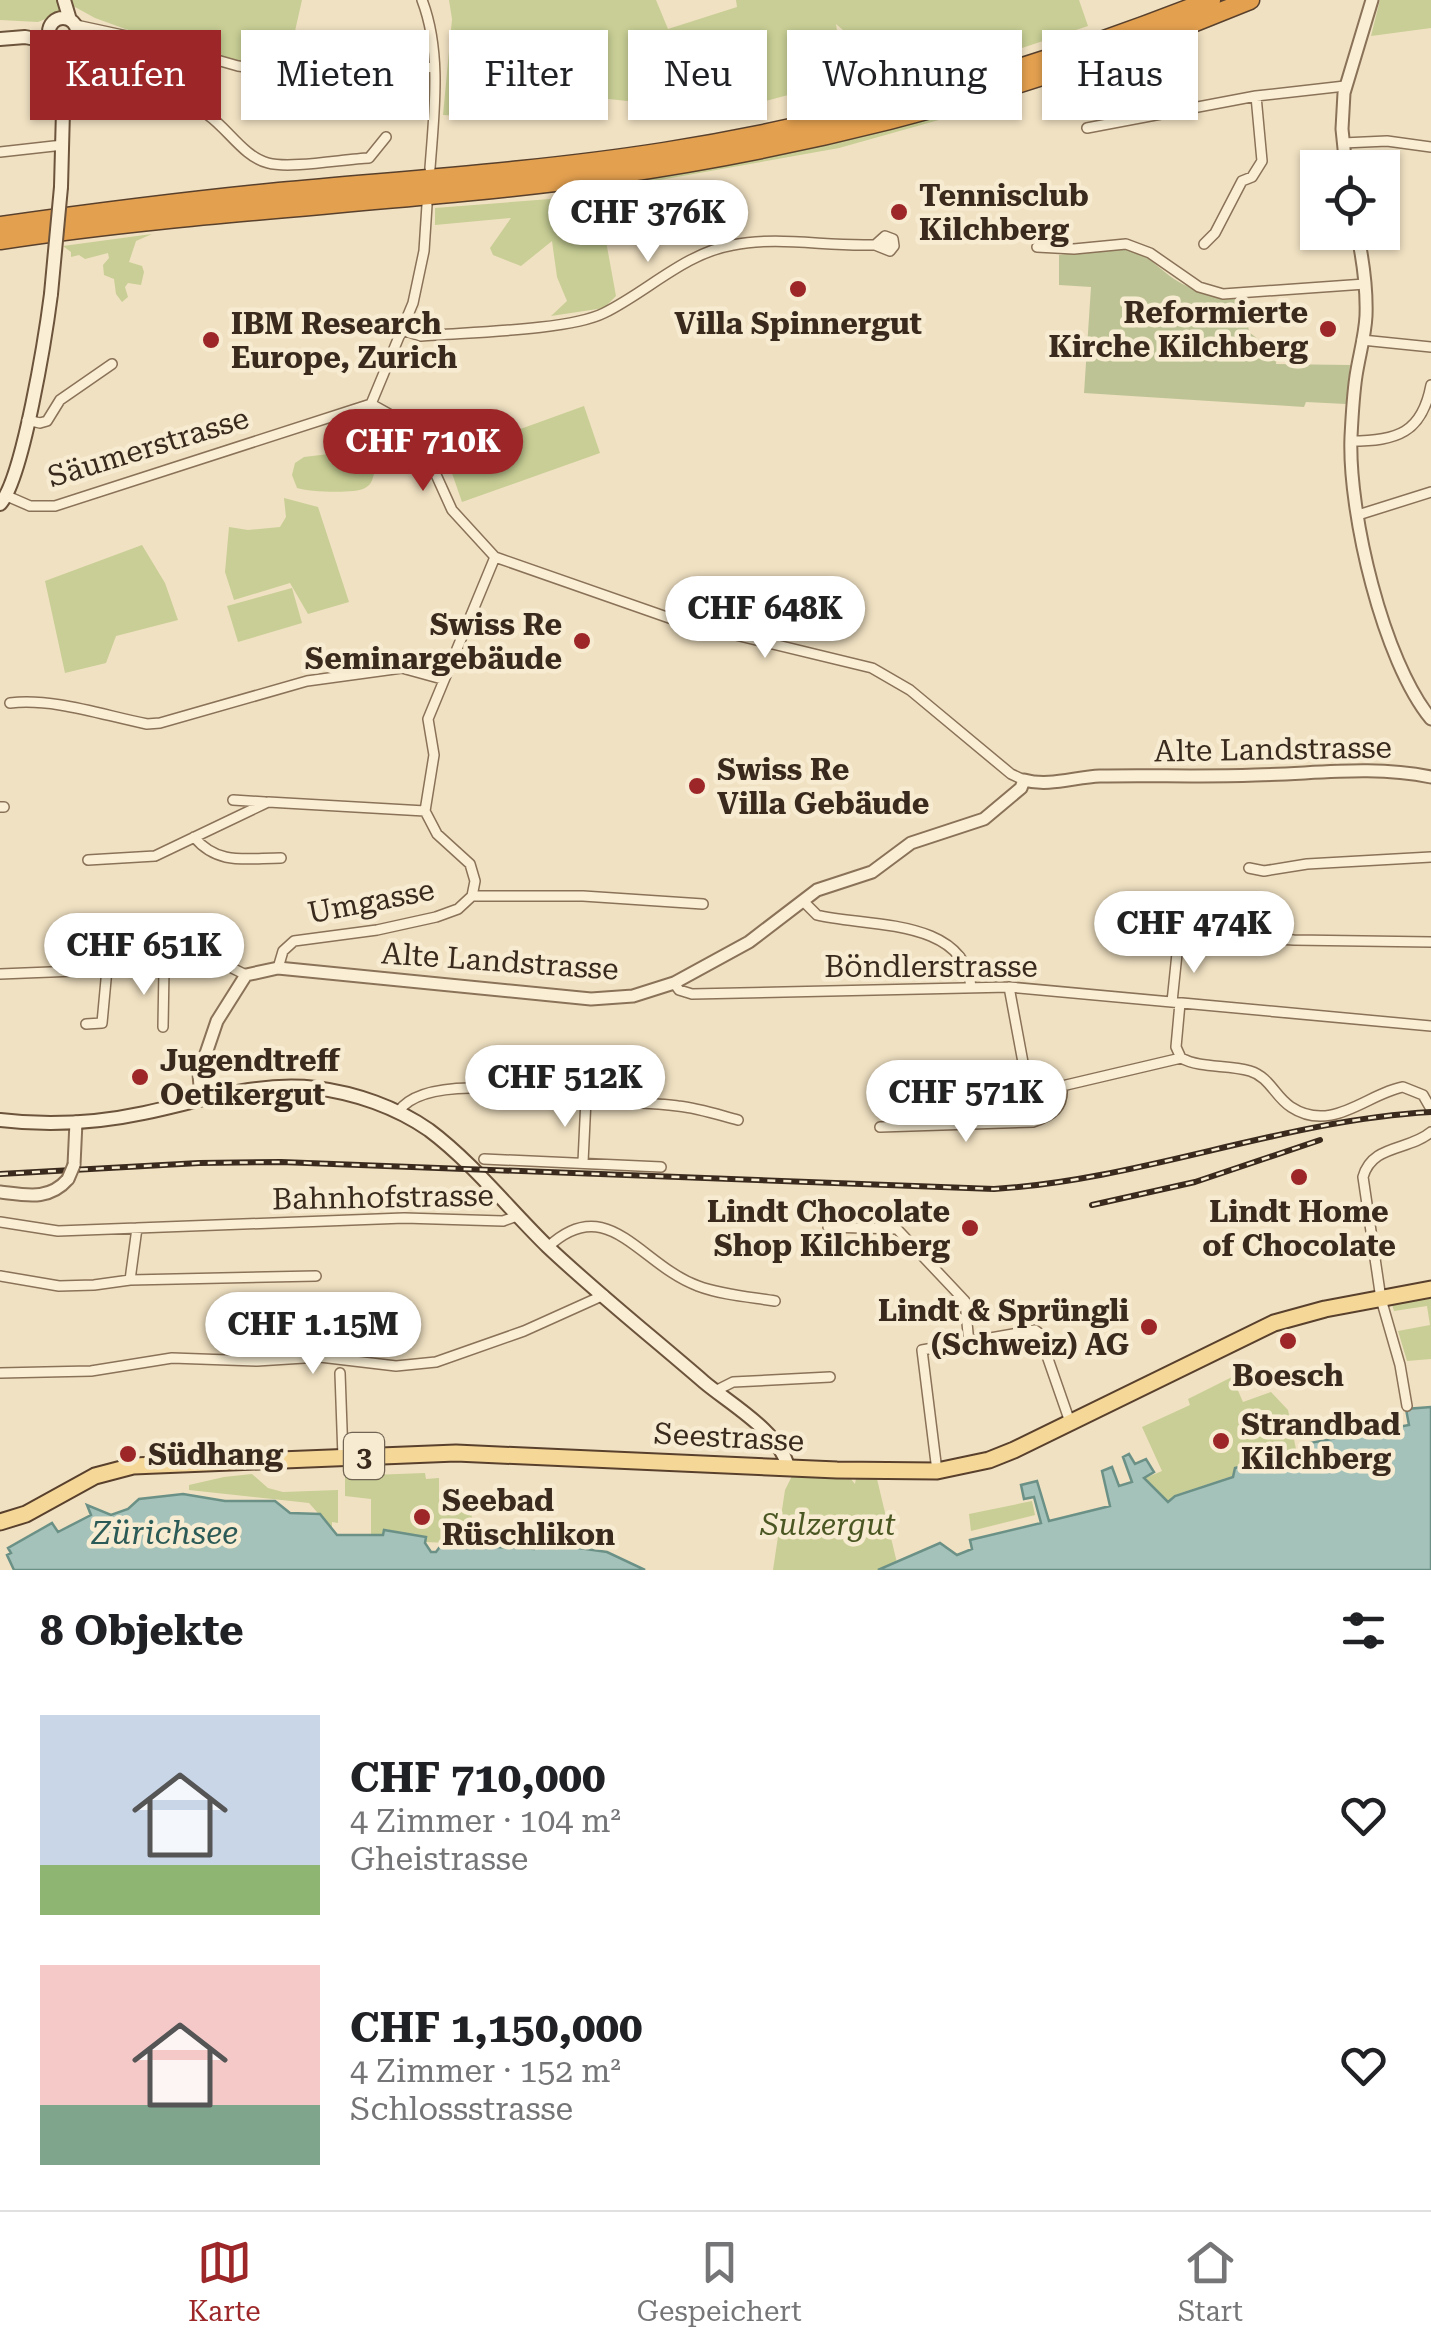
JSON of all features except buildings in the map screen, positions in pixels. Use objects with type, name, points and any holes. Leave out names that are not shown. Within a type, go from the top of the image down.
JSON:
[{"type":"highway","points":[[0,226],[195,201],[541,168],[720,142],[967,84],[1090,45],[1211,0]]},
{"type":"highway","points":[[0,240],[219,212],[555,182],[727,156],[871,124],[1001,89],[1129,47],[1250,0]]},
{"type":"main road","points":[[62,0],[63,30]]},
{"type":"main road","points":[[0,39],[30,37]]},
{"type":"main road","points":[[4,500],[27,420],[51,294],[62,187],[63,120]]},
{"type":"main road","points":[[0,1120],[76,1122],[121,1118],[246,1089],[313,1088],[361,1098],[398,1112],[428,1130],[516,1216]]},
{"type":"main road","name":"Bahnhofstrasse","points":[[516,1216],[770,1440],[788,1467]]},
{"type":"main road","name":"Seestrasse","points":[[0,1522],[26,1514],[94,1476],[133,1466],[456,1453],[937,1471],[989,1460],[1262,1328],[1325,1309],[1431,1289]]},
{"type":"street","points":[[422,0],[432,25],[430,168]]},
{"type":"street","points":[[1343,150],[1346,86],[1372,0]]},
{"type":"street","points":[[221,61],[308,74],[371,74],[434,67]]},
{"type":"street","points":[[1088,128],[1256,96],[1346,86]]},
{"type":"street","points":[[1204,244],[1215,233],[1242,181],[1252,177],[1262,161],[1256,96]]},
{"type":"street","points":[[214,120],[258,159],[274,164],[369,158],[386,137]]},
{"type":"street","points":[[1342,144],[1387,141],[1431,147]]},
{"type":"street","points":[[0,152],[63,145]]},
{"type":"street","points":[[427,206],[419,277],[403,330],[371,404],[389,414],[417,440],[452,510],[495,557],[678,621],[872,668],[910,690],[1011,774],[1024,780]]},
{"type":"street","points":[[403,330],[420,336],[590,319],[695,258],[734,244],[887,244]]},
{"type":"street","points":[[1037,247],[1126,244],[1150,253],[1198,288],[1223,294],[1365,284]]},
{"type":"street","points":[[1360,250],[1365,284],[1362,340],[1354,384],[1352,481],[1373,582],[1400,666],[1414,697],[1431,719]]},
{"type":"street","points":[[1362,340],[1431,348]]},
{"type":"street","points":[[27,420],[47,421],[60,400],[112,364]]},
{"type":"street","points":[[1351,441],[1407,431],[1426,410],[1431,385]]},
{"type":"street","name":"Säumerstrasse","points":[[4,500],[55,506],[371,404]]},
{"type":"street","points":[[1358,515],[1431,492]]},
{"type":"street","points":[[233,800],[425,812],[434,754],[428,719],[495,557]]},
{"type":"street","points":[[10,703],[49,701],[65,708],[147,724],[307,682],[402,668],[442,679]]},
{"type":"street","name":"Alte Landstrasse","points":[[0,974],[226,965],[246,974],[278,968],[592,998],[633,996],[674,983],[750,942],[817,890],[872,872],[911,843],[984,819],[1019,790],[1024,780],[1043,783],[1098,776],[1258,776],[1372,768],[1431,777]]},
{"type":"street","points":[[88,860],[155,856],[268,802]]},
{"type":"street","name":"Umgasse","points":[[278,968],[283,951],[294,941],[377,930],[436,917],[465,905],[475,882],[470,864],[437,834],[425,812]]},
{"type":"street","points":[[194,838],[205,851],[216,856],[281,858]]},
{"type":"street","points":[[1250,868],[1264,871],[1308,864],[1431,856]]},
{"type":"street","points":[[472,896],[583,896],[702,904]]},
{"type":"street","points":[[804,901],[823,917],[891,924],[932,937],[954,952],[970,977],[971,987]]},
{"type":"street","points":[[1181,1058],[1176,1047],[1178,944],[1186,933],[1294,940],[1431,942]]},
{"type":"street","points":[[86,1024],[102,1023],[107,969]]},
{"type":"street","points":[[163,1027],[164,969]]},
{"type":"street","points":[[201,1100],[198,1081],[210,1037],[246,974]]},
{"type":"street","name":"Böndlerstrasse","points":[[674,983],[679,990],[692,994],[1009,987],[1431,1026]]},
{"type":"street","points":[[1009,987],[1025,1072],[1034,1082],[1048,1087],[1181,1058],[1256,1073],[1286,1103],[1307,1114],[1326,1115],[1353,1109],[1403,1087],[1423,1095],[1431,1109]]},
{"type":"street","points":[[880,1127],[1033,1122],[1052,1115],[1060,1106],[1062,1086]]},
{"type":"street","points":[[398,1112],[406,1100],[455,1090],[506,1088],[680,1106],[738,1120]]},
{"type":"street","points":[[583,1162],[586,1099]]},
{"type":"street","points":[[0,1192],[45,1195],[58,1190],[68,1180],[74,1165],[76,1122]]},
{"type":"street","points":[[1407,1406],[1381,1299],[1364,1173],[1376,1155],[1431,1134]]},
{"type":"street","points":[[484,1159],[660,1167]]},
{"type":"street","name":"Bahnhofstrasse","points":[[0,1222],[47,1230],[404,1218],[503,1221],[516,1216]]},
{"type":"street","points":[[548,1247],[578,1227],[602,1226],[672,1274],[700,1287],[775,1301]]},
{"type":"street","points":[[828,1227],[897,1229],[965,1301],[969,1344]]},
{"type":"street","points":[[130,1280],[137,1228]]},
{"type":"street","points":[[0,1276],[59,1286],[94,1286],[130,1280],[316,1276]]},
{"type":"street","points":[[0,1373],[91,1372],[172,1358],[256,1361],[320,1357],[396,1366],[436,1362],[524,1331],[604,1295]]},
{"type":"street","points":[[937,1471],[922,1350],[969,1344],[1028,1329],[1039,1333],[1070,1422]]},
{"type":"street","points":[[340,1373],[342,1457]]},
{"type":"street","points":[[715,1391],[733,1382],[830,1377]]},
{"type":"green space","points":[[0,0],[302,0],[295,30],[241,30],[241,62],[221,62],[221,30],[128,30],[75,7],[38,22],[0,20]]},
{"type":"green space","points":[[449,0],[656,0],[668,29],[737,7],[736,0],[1079,0],[1088,26],[1042,30],[1042,41],[1022,48],[1022,30],[843,30],[836,24],[837,30],[787,30],[787,95],[767,101],[767,30],[628,30],[627,101],[608,99],[608,30],[451,30]]},
{"type":"green space","points":[[1380,0],[1431,0],[1431,28],[1371,36]]},
{"type":"green space","points":[[449,51],[449,115],[443,115]]},
{"type":"green space","points":[[919,120],[939,120],[839,148],[598,191],[596,186],[761,158]]},
{"type":"green space","points":[[589,196],[604,230],[616,296],[604,308],[551,316],[567,301],[557,277],[552,241],[521,266],[493,255],[490,248],[511,218],[435,225],[435,208]]},
{"type":"green space","points":[[152,234],[136,241],[129,262],[142,266],[144,272],[141,285],[128,283],[125,287],[128,297],[122,302],[116,294],[114,279],[104,275],[108,253],[85,259],[79,255],[71,257],[63,246]]},
{"type":"green space","points":[[1120,248],[1145,257],[1190,288],[1244,298],[1249,332],[1264,344],[1278,345],[1276,364],[1350,365],[1346,404],[1306,402],[1304,407],[1084,393],[1091,287],[1059,285],[1059,255]]},
{"type":"green space","points":[[584,406],[600,453],[462,502],[446,456]]},
{"type":"green space","points":[[337,453],[369,460],[374,474],[369,485],[342,492],[297,488],[292,475],[295,463],[304,457]]},
{"type":"green space","points":[[284,498],[318,507],[349,602],[308,614],[290,583],[234,600],[225,572],[229,527],[280,527],[286,517]]},
{"type":"green space","points":[[142,545],[165,583],[178,620],[116,636],[106,663],[65,673],[45,581]]},
{"type":"green space","points":[[292,588],[302,623],[238,642],[227,606]]},
{"type":"green space","points":[[1431,1296],[1431,1359],[1407,1361],[1398,1331],[1430,1325],[1427,1306],[1394,1311],[1392,1305]]},
{"type":"green space","name":"Strandbad Kilchberg","points":[[1232,1377],[1243,1402],[1271,1392],[1288,1410],[1297,1454],[1175,1495],[1168,1501],[1143,1479],[1162,1471],[1142,1427],[1190,1405],[1188,1399]]},
{"type":"green space","name":"Seebad Rüschlikon","points":[[425,1473],[426,1479],[439,1478],[439,1503],[473,1504],[469,1544],[426,1542],[426,1537],[384,1529],[383,1535],[371,1535],[371,1499],[345,1496],[345,1476]]},
{"type":"green space","points":[[252,1474],[268,1488],[283,1492],[338,1490],[338,1523],[332,1522],[332,1529],[309,1503],[189,1490],[189,1485]]},
{"type":"green space","name":"Sulzergut","points":[[792,1476],[850,1478],[855,1484],[856,1478],[877,1479],[897,1563],[878,1570],[773,1570],[785,1490]]},
{"type":"green space","points":[[1032,1501],[1035,1515],[971,1531],[969,1514]]},
{"type":"water","points":[[1431,1407],[1431,1570],[878,1570],[940,1543],[957,1555],[972,1549],[970,1540],[1041,1523],[1034,1497],[1024,1499],[1021,1485],[1037,1481],[1049,1521],[1110,1506],[1102,1471],[1112,1467],[1119,1486],[1132,1482],[1123,1457],[1129,1454],[1135,1464],[1146,1459],[1154,1472],[1144,1478],[1168,1502],[1175,1496],[1233,1477],[1235,1468],[1302,1453],[1307,1448],[1304,1444],[1409,1425],[1406,1409]]},
{"type":"water","name":"Zürichsee","points":[[183,1494],[225,1501],[275,1501],[290,1513],[320,1514],[337,1535],[383,1535],[384,1530],[426,1537],[431,1552],[442,1544],[534,1549],[540,1522],[571,1533],[571,1547],[607,1552],[645,1570],[14,1570],[7,1555],[11,1553],[8,1548],[52,1523],[58,1532],[91,1515],[87,1505],[111,1515],[128,1509],[139,1499]]},
{"type":"railway","points":[[0,1174],[281,1162],[994,1189],[1104,1174],[1321,1126],[1431,1112]]},
{"type":"railway","points":[[1092,1205],[1195,1182],[1320,1140]]},
{"type":"place","name":"Tennisclub Kilchberg","points":[[899,212]]},
{"type":"place","name":"Villa Spinnergut","points":[[798,289]]},
{"type":"place","name":"Reformierte Kirche Kilchberg","points":[[1328,329]]},
{"type":"place","name":"IBM Research Europe, Zurich","points":[[211,340]]},
{"type":"place","name":"Swiss Re Seminargebäude","points":[[582,641]]},
{"type":"place","name":"Swiss Re Villa Gebäude","points":[[697,786]]},
{"type":"place","name":"Jugendtreff Oetikergut","points":[[140,1077]]},
{"type":"place","name":"Lindt Home of Chocolate","points":[[1299,1177]]},
{"type":"place","name":"Lindt Chocolate Shop Kilchberg","points":[[970,1228]]},
{"type":"place","name":"Lindt & Sprüngli (Schweiz) AG","points":[[1149,1327]]},
{"type":"place","name":"Boesch","points":[[1288,1341]]},
{"type":"place","name":"Strandbad Kilchberg","points":[[1221,1441]]},
{"type":"place","name":"Südhang","points":[[128,1454]]},
{"type":"place","name":"Seebad Rüschlikon","points":[[422,1517]]}]
